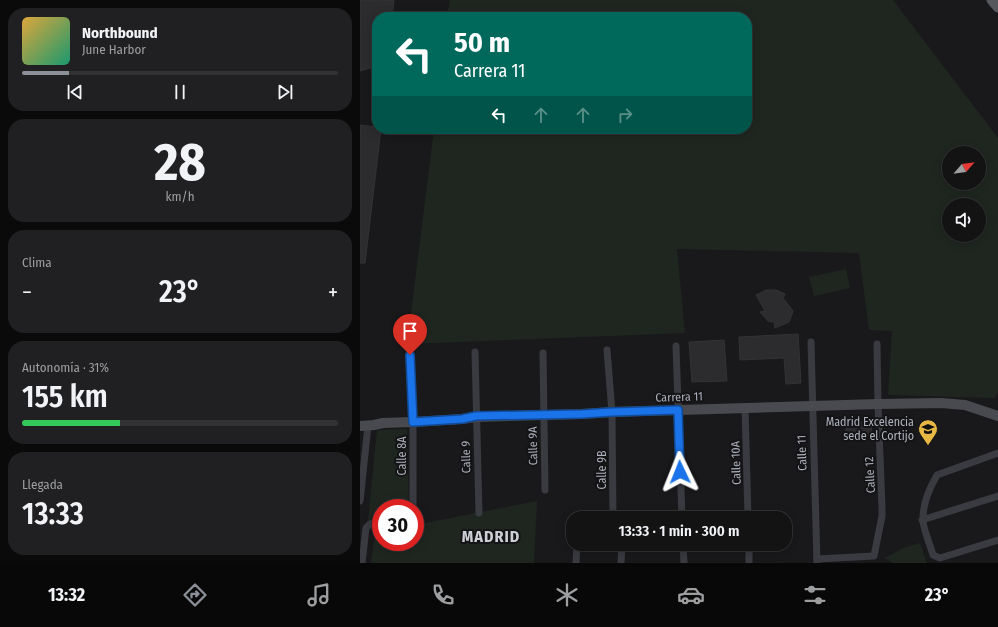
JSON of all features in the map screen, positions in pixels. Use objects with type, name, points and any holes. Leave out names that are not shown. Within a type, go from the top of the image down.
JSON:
[{"type":"main road","points":[[992,0],[998,7]]},
{"type":"street","name":"Calle 11","points":[[811,342],[817,561]]},
{"type":"street","name":"Calle 12","points":[[817,561],[874,556],[882,516],[877,344]]},
{"type":"street","points":[[676,346],[682,511]]},
{"type":"street","name":"Calle 9B","points":[[607,350],[612,412],[613,511]]},
{"type":"street","name":"Calle 9","points":[[475,352],[478,513]]},
{"type":"street","name":"Calle 9A","points":[[543,353],[545,490]]},
{"type":"street","name":"Calle 8A","points":[[410,355],[413,422],[413,499]]},
{"type":"street","name":"Carrera 11","points":[[364,426],[374,426],[383,423],[462,419],[476,416],[582,414],[745,407],[941,403],[966,405],[998,416]]},
{"type":"street","name":"Calle 10A","points":[[745,407],[748,511]]},
{"type":"street","points":[[360,501],[364,426]]},
{"type":"street","points":[[998,453],[937,475],[928,491],[922,520],[933,555],[936,558],[998,540]]},
{"type":"street","points":[[922,520],[998,496]]},
{"type":"street","points":[[362,563],[366,528],[372,523]]},
{"type":"street","points":[[576,563],[577,551]]},
{"type":"street","points":[[622,551],[622,563]]},
{"type":"street","points":[[683,551],[684,563]]},
{"type":"street","points":[[749,551],[749,563]]},
{"type":"shaded area","points":[[450,0],[893,0],[998,138],[998,391],[995,398],[888,395],[892,331],[869,330],[859,253],[677,249],[685,333],[407,344],[433,134],[752,134],[752,12],[448,12]]},
{"type":"shaded area","points":[[846,269],[850,288],[814,296],[809,277]]},
{"type":"shaded area","points":[[407,429],[409,499],[372,499],[372,519],[368,520],[377,430]]},
{"type":"shaded area","points":[[537,501],[534,563],[371,563],[373,551],[424,551],[424,523]]},
{"type":"shaded area","points":[[920,543],[926,563],[893,563],[885,558],[903,548]]},
{"type":"building","points":[[360,0],[394,0],[393,12],[372,12],[372,67],[360,71]]},
{"type":"building","points":[[360,125],[372,126],[372,134],[380,134],[365,263],[360,263]]},
{"type":"building","points":[[766,290],[776,290],[785,294],[783,298],[793,311],[789,322],[775,328],[774,322],[768,321],[760,312],[765,311],[756,295]]},
{"type":"building","points":[[798,334],[801,383],[786,384],[784,358],[740,360],[739,337]]},
{"type":"building","points":[[724,340],[727,381],[692,382],[689,342]]},
{"type":"building","points":[[846,422],[871,422],[872,435],[846,437]]},
{"type":"place","name":"Madrid Excelencia sede el Cortijo","points":[[928,446]]},
{"type":"district","name":"MADRID","points":[[491,536]]},
{"type":"route","points":[[410,355],[413,422],[462,419],[476,416],[678,410],[680,472]]}]
